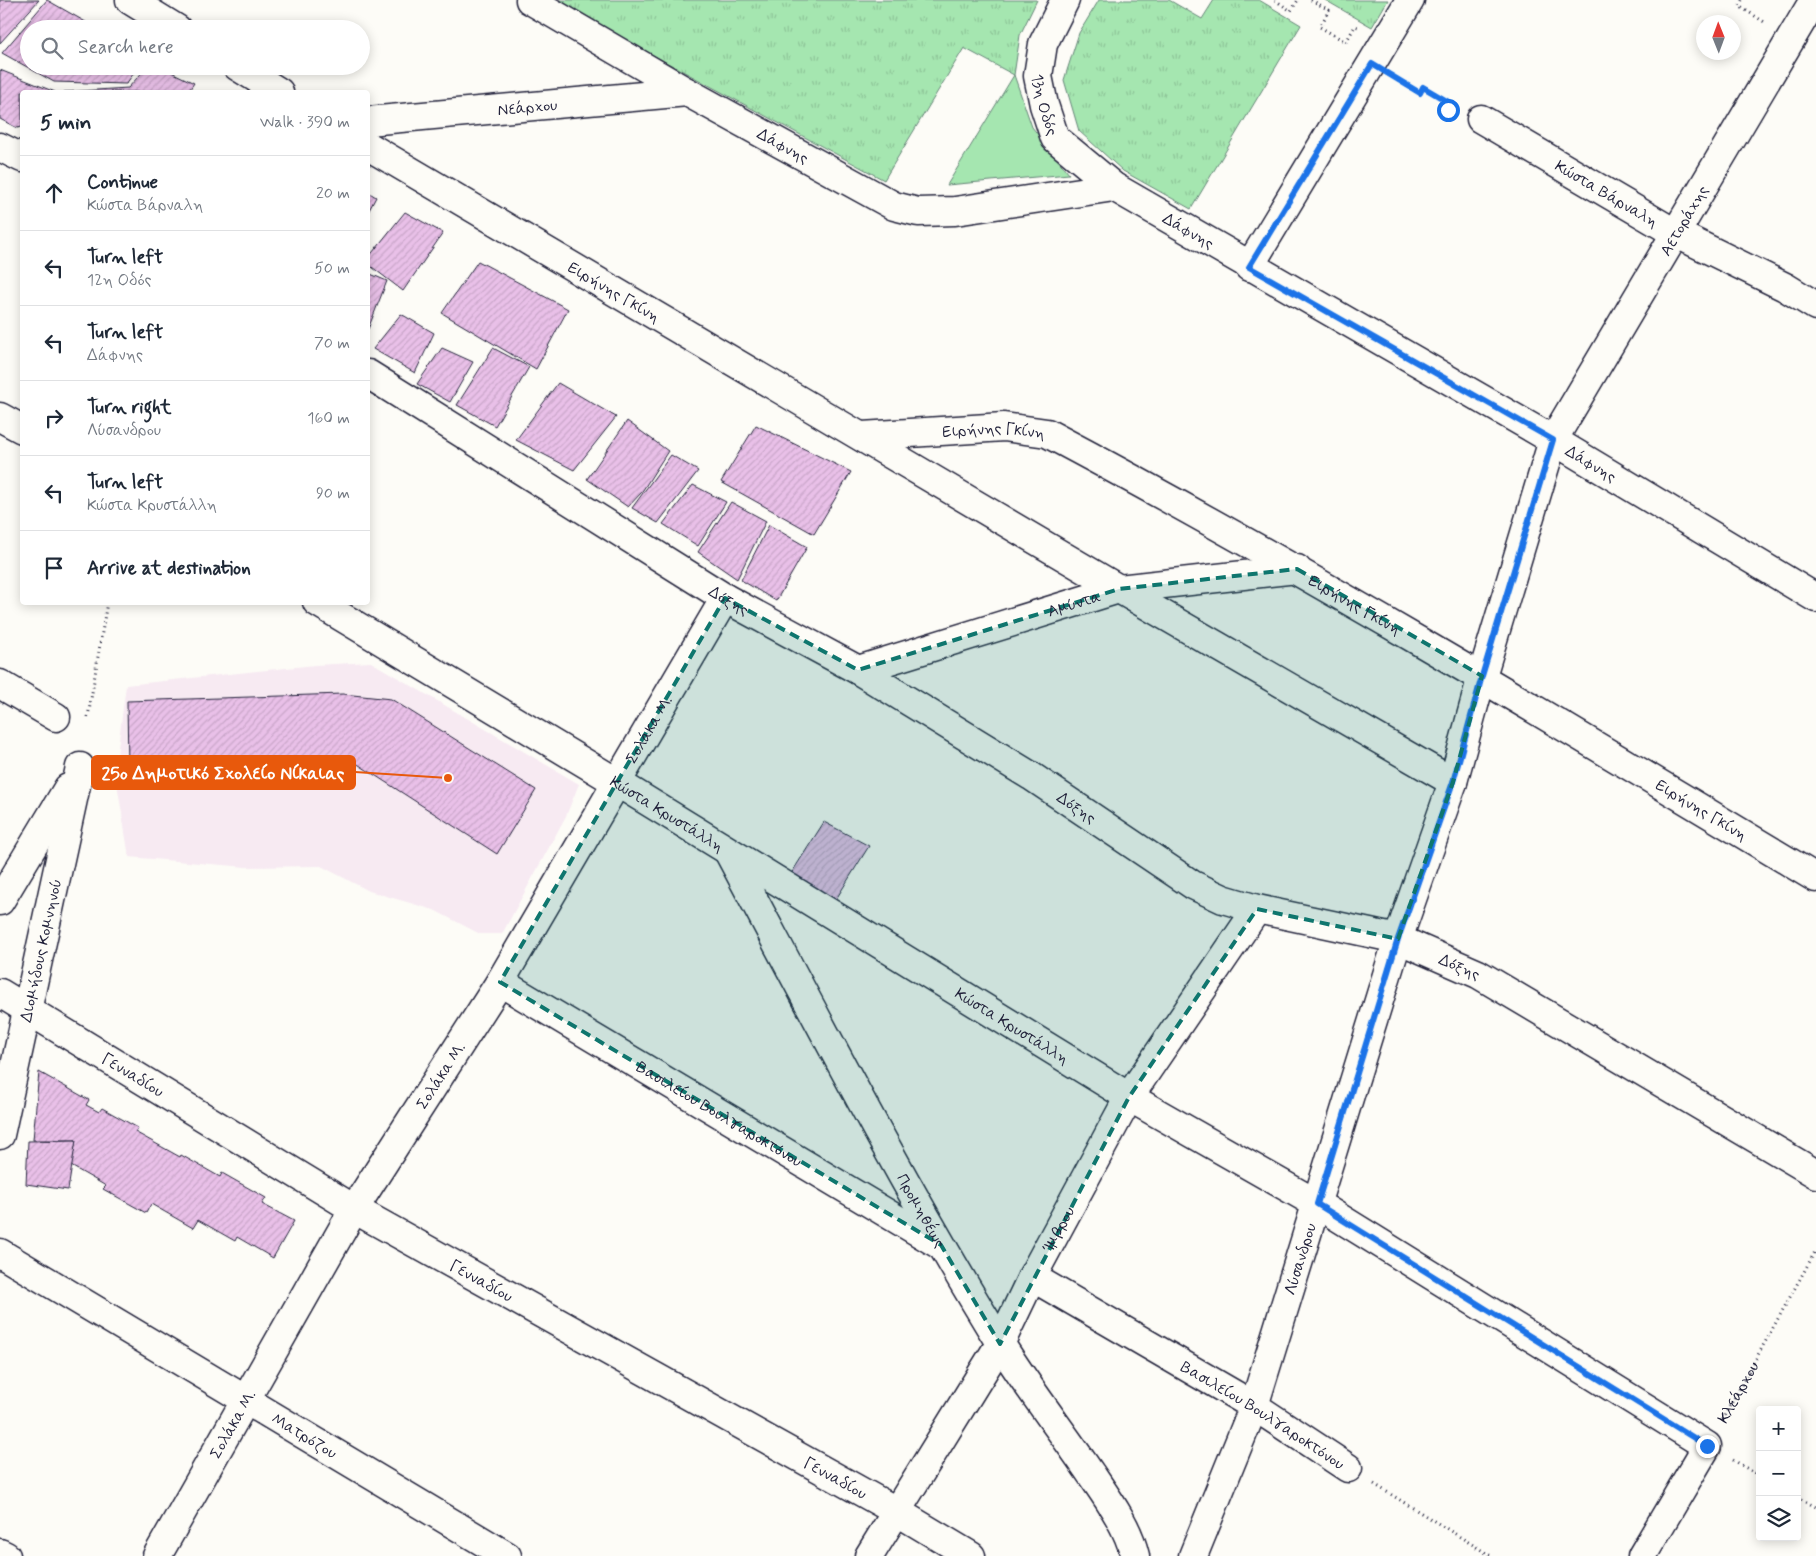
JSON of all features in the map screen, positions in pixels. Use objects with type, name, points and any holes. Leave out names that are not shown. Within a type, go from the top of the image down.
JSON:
[{"type":"street","points":[[130,0],[162,20]]},
{"type":"street","name":"Δάφνης","points":[[530,0],[687,92],[894,206],[918,212],[955,211],[1114,187],[1249,267],[1553,440],[1816,598]]},
{"type":"street","name":"13η Οδός","points":[[1065,0],[1043,44],[1038,76],[1044,105],[1055,138],[1114,187]]},
{"type":"street","points":[[1249,267],[1410,0]]},
{"type":"street","name":"Αετοράχης","points":[[1553,440],[1814,0]]},
{"type":"street","points":[[252,75],[276,90]]},
{"type":"street","name":"Νεάρχου","points":[[370,122],[687,92]]},
{"type":"street","name":"Κώστα Βάρναλη","points":[[1481,118],[1675,233],[1784,287],[1816,306]]},
{"type":"street","name":"Ειρήνης Γκίνη","points":[[370,147],[1120,589],[1453,782]]},
{"type":"street","name":"Δόξης","points":[[370,375],[725,598],[858,670],[1032,776],[1192,885],[1223,899],[1256,909],[1398,939],[1478,974],[1816,1174]]},
{"type":"street","points":[[0,417],[20,428]]},
{"type":"street","name":"Ειρήνης Γκίνη","points":[[862,436],[1004,427],[1047,433],[1297,569],[1482,676],[1816,878]]},
{"type":"street","name":"Λύσανδρου","points":[[1193,1556],[1254,1406],[1398,939],[1453,782],[1482,676],[1553,440]]},
{"type":"street","name":"Αμύντα","points":[[858,670],[1120,589],[1297,569]]},
{"type":"street","name":"Σολάκα Μ.","points":[[157,1556],[354,1209],[500,982],[725,598]]},
{"type":"street","name":"Κώστα Κρυστάλλη","points":[[322,605],[618,783],[729,853],[1129,1097],[1317,1204],[1707,1446]]},
{"type":"street","points":[[0,684],[56,717]]},
{"type":"street","points":[[0,902],[80,767]]},
{"type":"street","name":"Διομήδους Κομνηνού","points":[[0,1135],[80,767]]},
{"type":"street","name":"Προμηθέως","points":[[729,853],[868,1116],[941,1245],[1000,1344],[1105,1494],[1123,1526],[1135,1556]]},
{"type":"street","name":"Ίμβρου","points":[[868,1556],[1000,1344],[1032,1277],[1129,1097],[1256,909]]},
{"type":"street","name":"Βασιλείου Βουλγαροκτόνου","points":[[500,982],[941,1245]]},
{"type":"street","name":"Γενναδίου","points":[[0,993],[28,1008],[354,1209],[896,1511],[971,1556]]},
{"type":"street","name":"Ματρόζου","points":[[0,1253],[507,1556]]},
{"type":"street","name":"Βασιλείου Βουλγαροκτόνου","points":[[1032,1277],[1254,1406],[1348,1468]]},
{"type":"street","points":[[1642,1556],[1707,1446]]},
{"type":"street","points":[[0,1553],[6,1556]]},
{"type":"path","points":[[1275,0],[1292,11],[1298,0]]},
{"type":"path","points":[[1311,0],[1329,10],[1320,27],[1346,42],[1355,26]]},
{"type":"path","points":[[1742,0],[1738,6],[1770,26]]},
{"type":"path","points":[[1372,64],[1420,93],[1423,87],[1452,104],[1448,110],[1454,114]]},
{"type":"path","points":[[80,767],[107,605]]},
{"type":"path","name":"Κλεάρχου","points":[[1707,1446],[1816,1250]]},
{"type":"path","name":"Βασιλείου Βουλγαροκτόνου","points":[[1348,1468],[1491,1556]]},
{"type":"path","points":[[1801,1498],[1816,1507]]},
{"type":"highlighted area","points":[[1297,569],[1482,676],[1453,782],[1398,939],[1257,909],[1129,1097],[1000,1344],[941,1245],[500,982],[725,598],[858,670],[1119,589]]},
{"type":"shaded area","points":[[371,662],[579,784],[566,816],[502,934],[480,934],[434,910],[369,891],[321,866],[246,867],[129,857],[115,771],[126,685],[315,665]]},
{"type":"green space","points":[[551,0],[1037,0],[1020,35],[1014,75],[964,48],[884,180]]},
{"type":"green space","points":[[1099,0],[1169,0],[1202,19],[1214,0],[1259,0],[1301,25],[1191,209],[1123,171],[1079,131],[1064,80],[1079,33]]},
{"type":"green space","points":[[1325,0],[1388,0],[1372,27]]},
{"type":"green space","points":[[1014,75],[1032,127],[1069,174],[947,185]]},
{"type":"building","points":[[0,0],[39,0],[20,20],[0,43]]},
{"type":"building","points":[[47,0],[82,20],[30,20]]},
{"type":"building","points":[[20,32],[20,63],[2,53]]},
{"type":"building","points":[[0,70],[50,90],[20,90],[20,127],[17,128],[0,119]]},
{"type":"building","points":[[41,75],[132,75],[126,84],[54,82]]},
{"type":"building","points":[[140,75],[178,75],[194,83],[189,90],[96,90],[128,88]]},
{"type":"building","points":[[370,193],[376,197],[370,208]]},
{"type":"building","points":[[405,212],[443,233],[403,291],[370,266],[370,256]]},
{"type":"building","points":[[478,261],[568,309],[536,369],[442,313]]},
{"type":"building","points":[[370,274],[387,281],[370,324]]},
{"type":"building","points":[[401,314],[434,333],[415,373],[373,349]]},
{"type":"building","points":[[442,348],[473,362],[450,402],[417,384]]},
{"type":"building","points":[[493,348],[529,367],[495,426],[457,405]]},
{"type":"building","points":[[558,383],[616,417],[574,470],[516,440]]},
{"type":"building","points":[[627,421],[668,451],[641,493],[628,507],[587,479]]},
{"type":"building","points":[[756,425],[851,472],[814,534],[721,482]]},
{"type":"building","points":[[671,455],[698,471],[658,523],[632,508]]},
{"type":"building","points":[[693,485],[726,502],[698,546],[663,524]]},
{"type":"building","points":[[731,502],[766,521],[737,579],[698,552]]},
{"type":"building","points":[[769,525],[807,547],[776,601],[741,580]]},
{"type":"building","points":[[343,694],[391,699],[536,790],[497,854],[356,763],[128,766],[127,701]]},
{"type":"building","points":[[824,822],[869,846],[833,904],[789,877]]},
{"type":"building","points":[[39,1072],[89,1100],[86,1105],[99,1112],[102,1108],[138,1128],[135,1132],[180,1157],[181,1155],[220,1177],[222,1173],[266,1198],[262,1204],[294,1221],[273,1258],[237,1237],[235,1241],[198,1220],[193,1228],[151,1204],[146,1213],[103,1189],[106,1186],[71,1166],[76,1140],[33,1140]]},
{"type":"building","points":[[76,1140],[68,1190],[26,1184],[28,1141]]},
{"type":"place","name":"25o Δημοτικό Σχολείο Νίκαιας","points":[[448,778]]},
{"type":"route","points":[[1448,110],[1452,104],[1423,87],[1420,93],[1372,64],[1249,267],[1553,440],[1482,676],[1453,782],[1398,939],[1317,1204],[1707,1446]]}]
